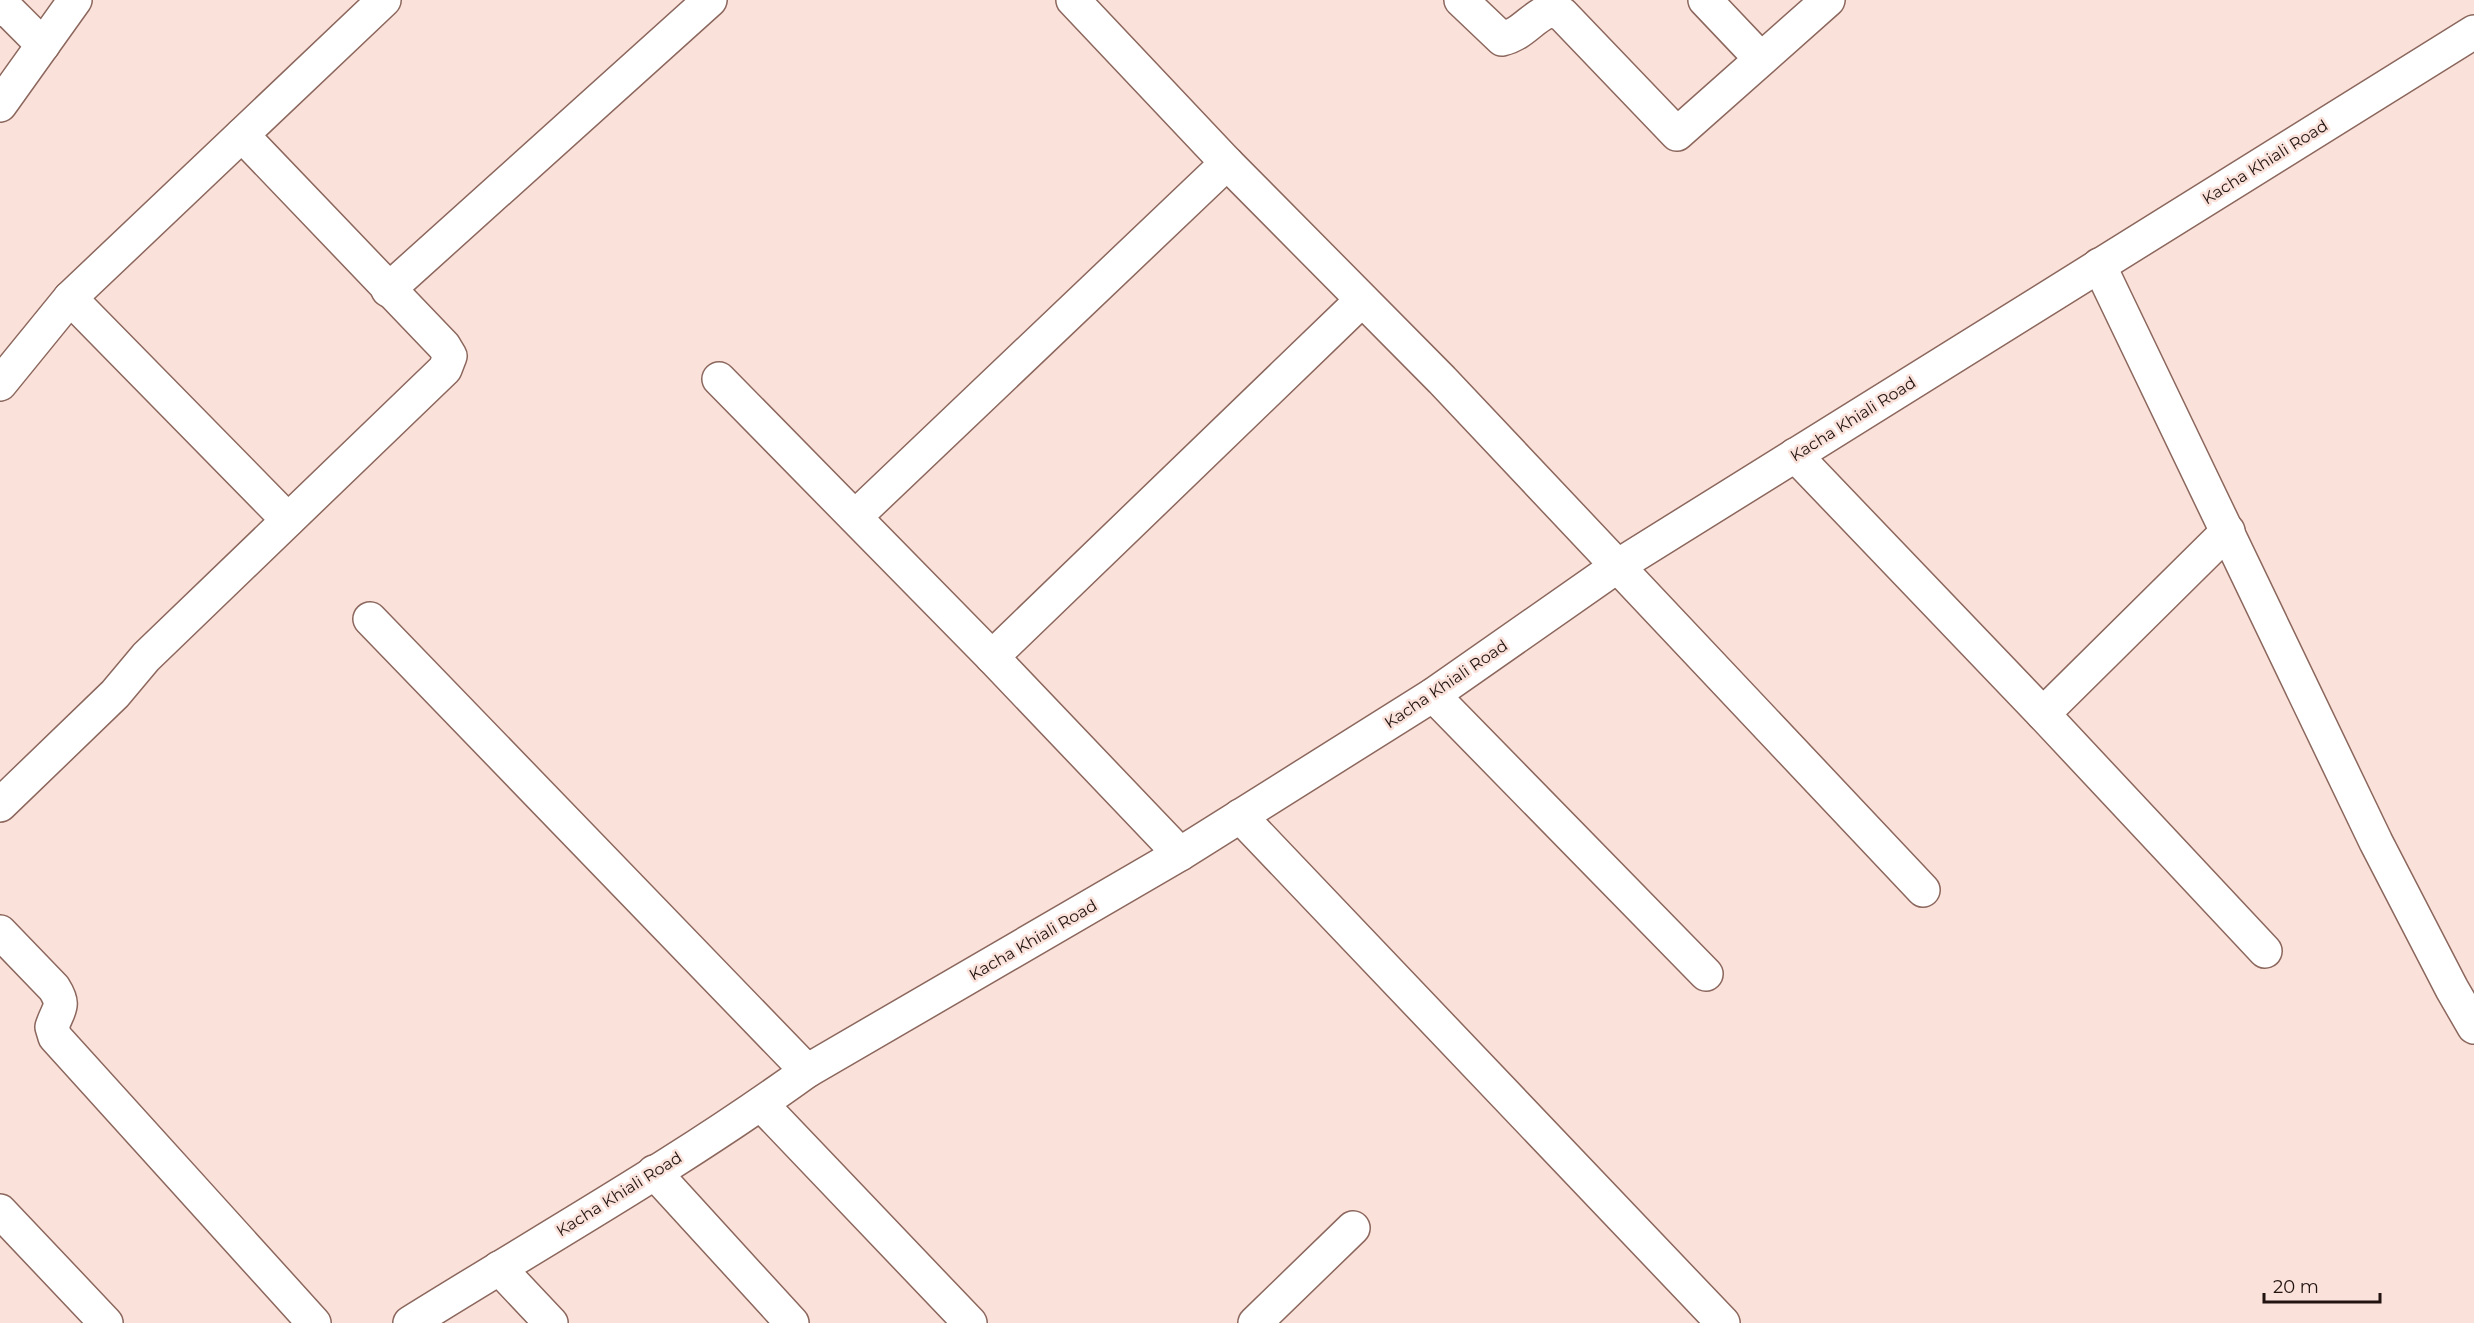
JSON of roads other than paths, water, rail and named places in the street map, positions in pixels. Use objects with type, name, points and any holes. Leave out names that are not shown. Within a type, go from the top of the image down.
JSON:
[{"type":"street","points":[[0,105],[75,0]]},
{"type":"street","points":[[0,384],[70,298],[384,0]]},
{"type":"street","points":[[388,290],[710,0]]},
{"type":"street","points":[[1073,0],[1227,163],[1442,380],[1923,890]]},
{"type":"street","points":[[1461,0],[1502,39],[1516,36],[1538,15],[1550,10],[1562,14],[1677,134],[1828,0]]},
{"type":"street","points":[[1705,0],[1761,59]]},
{"type":"street","points":[[0,2],[43,45]]},
{"type":"street","name":"Kacha Khiali Road","points":[[410,1323],[654,1172],[761,1104],[807,1071],[1180,854],[1433,695],[1616,567],[2474,32]]},
{"type":"street","points":[[0,805],[115,694],[146,657],[445,369],[450,356],[444,346],[242,135]]},
{"type":"street","points":[[855,517],[1227,163]]},
{"type":"street","points":[[2099,265],[2376,842],[2474,1027]]},
{"type":"street","points":[[70,298],[288,520]]},
{"type":"street","points":[[992,657],[1362,300]]},
{"type":"street","points":[[719,379],[992,657],[1180,854]]},
{"type":"street","points":[[1795,455],[2043,714],[2265,951]]},
{"type":"street","points":[[2043,714],[2228,531]]},
{"type":"street","points":[[370,619],[807,1071]]},
{"type":"street","points":[[1433,695],[1706,974]]},
{"type":"street","points":[[1240,816],[1723,1323]]},
{"type":"street","points":[[0,932],[54,988],[61,999],[61,1008],[51,1027],[56,1037],[314,1323]]},
{"type":"street","points":[[761,1104],[970,1323]]},
{"type":"street","points":[[654,1172],[792,1323]]},
{"type":"street","points":[[0,1211],[106,1323]]},
{"type":"street","points":[[1255,1323],[1353,1228]]},
{"type":"street","points":[[499,1268],[551,1323]]}]
